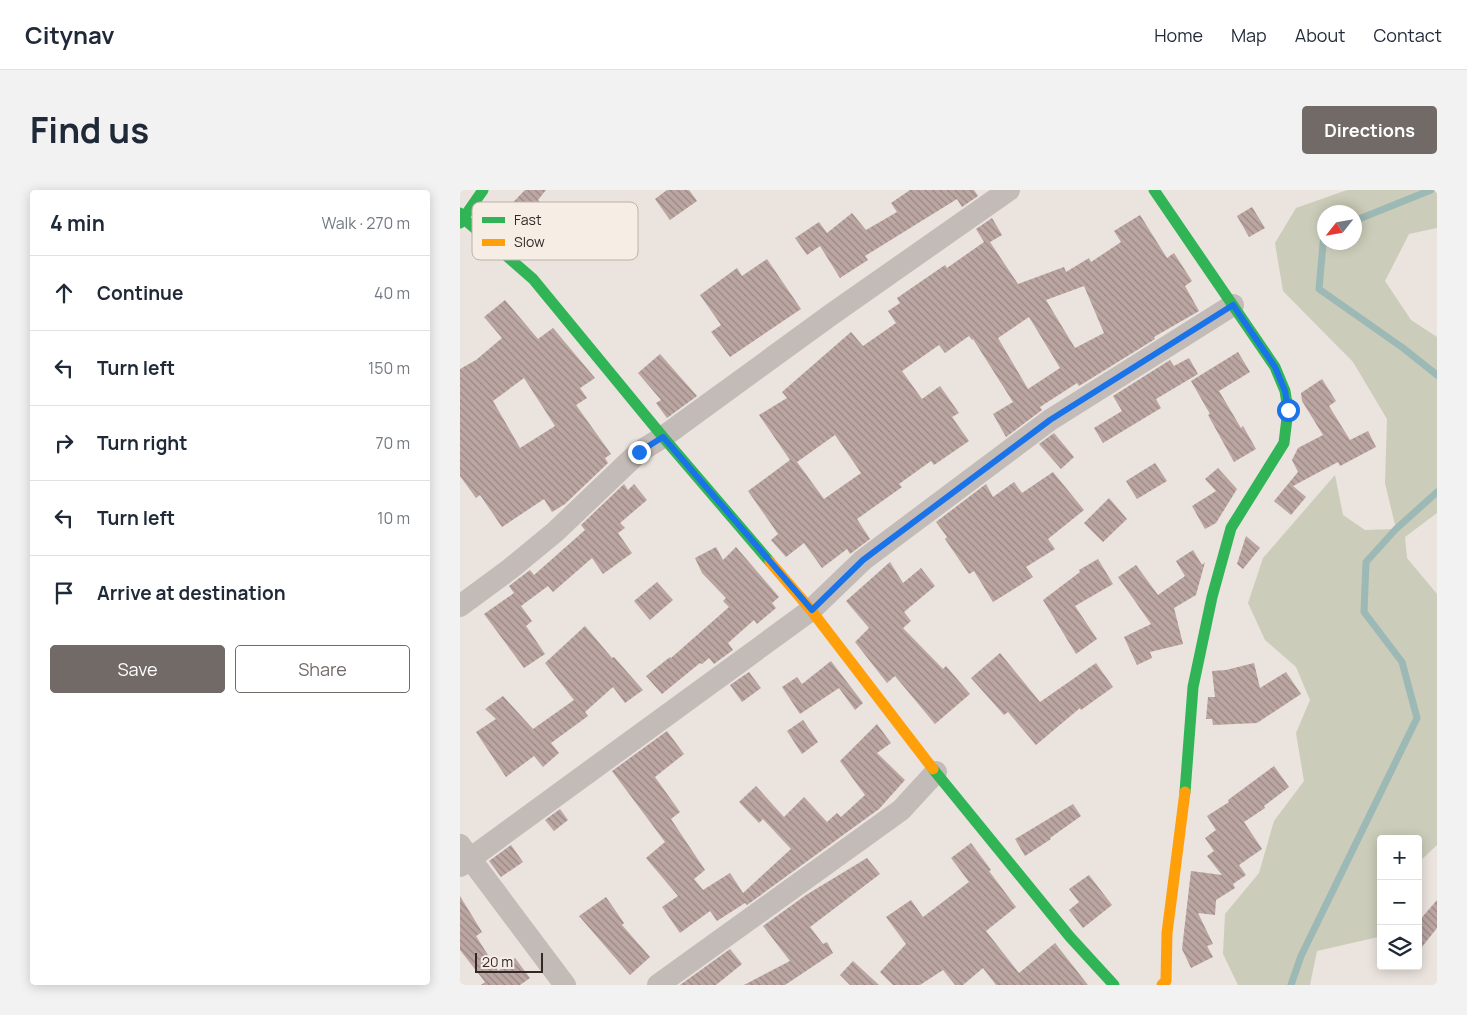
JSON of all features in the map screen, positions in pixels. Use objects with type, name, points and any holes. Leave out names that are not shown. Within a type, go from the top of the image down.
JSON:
[{"type":"street","points":[[474,202],[483,190]]},
{"type":"street","points":[[460,606],[510,569],[555,532],[639,452],[663,437],[832,314],[1009,190]]},
{"type":"street","points":[[1154,190],[1275,367],[1285,391],[1288,410],[1284,443],[1231,528],[1212,597],[1193,687],[1187,775],[1167,933],[1166,981],[1162,985]]},
{"type":"street","points":[[472,204],[461,218],[472,227]]},
{"type":"street","points":[[511,260],[533,279],[663,437],[812,610],[936,772],[1070,937],[1114,985]]},
{"type":"street","points":[[565,985],[464,856],[812,610],[863,560],[1050,420],[1233,305]]},
{"type":"street","points":[[658,985],[901,810],[936,772]]},
{"type":"green space","points":[[1347,190],[1437,190],[1437,228],[1409,234],[1385,281],[1411,320],[1437,337],[1437,513],[1405,537],[1407,558],[1437,594],[1437,845],[1422,859],[1422,835],[1377,835],[1377,937],[1317,951],[1310,985],[1238,985],[1223,954],[1225,914],[1259,873],[1274,821],[1304,781],[1296,733],[1310,700],[1296,667],[1265,640],[1248,603],[1263,558],[1335,475],[1343,515],[1365,530],[1396,529],[1385,483],[1387,419],[1353,362],[1283,291],[1275,243],[1296,208]]},
{"type":"building","points":[[525,190],[546,190],[538,200],[540,202],[513,202]]},
{"type":"building","points":[[667,190],[689,190],[697,201],[670,220],[655,199]]},
{"type":"building","points":[[910,190],[974,190],[978,196],[962,207],[957,199],[865,256],[868,260],[840,278],[820,246],[807,255],[795,238],[819,222],[827,233],[852,213],[866,230],[897,212],[891,203]]},
{"type":"building","points":[[1252,207],[1265,228],[1249,237],[1237,216]]},
{"type":"building","points":[[1140,215],[1167,258],[1174,253],[1192,281],[1185,286],[1199,311],[1154,337],[1155,339],[1079,386],[1077,383],[1040,407],[1042,410],[1006,437],[993,414],[1013,402],[973,339],[969,336],[945,353],[939,345],[902,371],[922,399],[940,386],[959,413],[952,417],[969,441],[934,465],[931,461],[899,484],[902,487],[857,519],[870,539],[850,554],[847,549],[822,568],[804,543],[786,557],[771,540],[778,534],[748,491],[790,460],[759,415],[787,398],[782,392],[851,332],[863,346],[896,323],[888,311],[900,303],[897,298],[945,265],[947,268],[984,242],[976,229],[992,218],[1002,235],[990,242],[1018,284],[1064,267],[1066,272],[1089,258],[1091,262],[1121,242],[1114,231]],"holes":[[[1084,286],[1104,333],[1075,348],[1046,300]],[[1029,317],[1060,368],[1028,389],[998,338]],[[835,435],[861,473],[824,499],[797,462]]]},
{"type":"building","points":[[767,259],[801,309],[730,357],[711,332],[721,325],[700,295],[737,268],[742,276]]},
{"type":"building","points":[[505,300],[538,339],[553,328],[595,378],[580,388],[587,398],[576,405],[611,454],[605,458],[608,463],[565,504],[552,512],[544,499],[502,527],[480,495],[476,498],[460,476],[460,369],[476,360],[502,338],[484,317]],"holes":[[[524,378],[555,426],[520,448],[493,401]]]},
{"type":"building","points":[[1238,352],[1250,372],[1219,391],[1256,449],[1234,462],[1191,381]]},
{"type":"building","points":[[660,354],[697,396],[667,418],[656,403],[661,400],[638,373]]},
{"type":"building","points":[[1189,358],[1198,374],[1156,399],[1161,408],[1103,443],[1094,428],[1122,411],[1113,396],[1170,360],[1174,366]]},
{"type":"building","points":[[1322,379],[1336,401],[1329,406],[1350,440],[1368,431],[1376,447],[1340,466],[1338,462],[1293,486],[1306,497],[1291,515],[1274,501],[1298,472],[1292,460],[1298,448],[1323,435],[1302,401],[1301,393]]},
{"type":"building","points":[[1054,433],[1074,457],[1061,469],[1039,444]]},
{"type":"building","points":[[1155,463],[1167,481],[1137,499],[1126,481]]},
{"type":"building","points":[[1218,468],[1237,489],[1216,523],[1205,529],[1192,506],[1216,491],[1205,479]]},
{"type":"building","points":[[1053,472],[1084,510],[1048,539],[1055,549],[1026,567],[1033,577],[993,602],[974,571],[969,574],[945,539],[947,537],[936,522],[986,484],[993,497],[1014,482],[1022,493]]},
{"type":"building","points":[[624,484],[628,490],[634,484],[647,500],[620,523],[625,528],[618,533],[632,553],[603,574],[592,558],[553,592],[548,586],[521,606],[532,621],[526,626],[545,654],[524,668],[484,614],[514,593],[509,586],[530,570],[534,575],[585,530],[581,525]]},
{"type":"building","points":[[1109,498],[1127,519],[1103,542],[1084,523]]},
{"type":"building","points":[[1246,536],[1260,548],[1243,569],[1237,564]]},
{"type":"building","points":[[716,547],[723,560],[736,547],[779,597],[772,603],[776,608],[757,624],[754,620],[728,643],[733,650],[714,664],[709,658],[702,664],[700,663],[662,694],[646,676],[671,658],[729,607],[723,601],[726,598],[702,573],[695,558]]},
{"type":"building","points":[[1193,550],[1202,565],[1205,562],[1196,595],[1174,608],[1183,644],[1150,652],[1152,658],[1137,665],[1124,637],[1151,624],[1118,577],[1136,565],[1158,595],[1185,576],[1176,561]]},
{"type":"building","points":[[1098,559],[1113,584],[1075,606],[1097,639],[1076,654],[1043,600],[1080,572],[1079,570]]},
{"type":"building","points":[[890,562],[903,583],[921,568],[935,586],[904,612],[911,621],[903,628],[943,669],[946,666],[970,694],[935,724],[895,676],[887,683],[855,642],[869,628],[846,601]]},
{"type":"building","points":[[657,582],[673,600],[650,620],[634,601]]},
{"type":"building","points":[[585,626],[643,690],[625,703],[613,687],[585,712],[588,716],[551,743],[559,753],[543,767],[534,756],[506,777],[476,732],[496,719],[485,709],[503,696],[533,729],[574,700],[545,663]]},
{"type":"building","points":[[1000,653],[1040,702],[1096,663],[1113,687],[1081,710],[1080,708],[1036,745],[1008,712],[1004,715],[971,678]]},
{"type":"building","points":[[831,661],[863,703],[855,710],[839,688],[800,714],[782,687],[797,677],[802,684]]},
{"type":"building","points":[[1254,663],[1260,688],[1286,672],[1301,694],[1257,723],[1213,725],[1212,719],[1206,719],[1208,697],[1215,697],[1212,671],[1226,670]]},
{"type":"building","points":[[749,672],[761,688],[742,702],[730,685]]},
{"type":"building","points":[[803,720],[818,742],[802,754],[787,731]]},
{"type":"building","points":[[877,724],[891,743],[877,753],[905,780],[879,809],[747,905],[745,903],[717,921],[710,911],[680,933],[662,907],[678,896],[646,858],[665,842],[612,771],[667,731],[684,754],[655,777],[680,812],[671,819],[705,870],[694,879],[703,890],[730,873],[743,893],[791,849],[763,819],[759,823],[739,802],[756,786],[784,817],[804,797],[827,822],[837,813],[841,817],[865,795],[840,761]]},
{"type":"building","points":[[1274,766],[1289,787],[1264,806],[1265,808],[1244,822],[1262,849],[1239,865],[1246,875],[1233,884],[1235,888],[1216,900],[1215,915],[1198,913],[1213,944],[1207,946],[1213,957],[1191,968],[1182,949],[1191,871],[1222,875],[1207,856],[1214,851],[1205,838],[1216,830],[1207,816],[1229,802],[1228,800]]},
{"type":"building","points":[[1073,804],[1081,816],[1025,856],[1015,839]]},
{"type":"building","points":[[560,809],[568,820],[554,831],[545,820]]},
{"type":"building","points":[[971,843],[1016,907],[986,931],[1019,973],[1055,943],[1088,985],[996,985],[983,968],[963,985],[955,985],[943,970],[920,985],[893,985],[880,972],[906,944],[886,917],[911,900],[923,917],[969,882],[951,858]]},
{"type":"building","points":[[511,845],[523,862],[501,877],[489,861]]},
{"type":"building","points":[[867,858],[880,874],[810,927],[823,944],[827,942],[833,953],[785,985],[744,985],[790,961],[763,926],[806,895]]},
{"type":"building","points":[[1089,875],[1112,905],[1083,928],[1069,910],[1079,902],[1069,889]]},
{"type":"building","points":[[460,896],[482,932],[476,936],[498,971],[515,958],[530,978],[520,985],[481,985],[485,982],[460,950]]},
{"type":"building","points":[[606,897],[624,923],[622,925],[650,957],[630,975],[579,916]]},
{"type":"building","points":[[1437,900],[1437,928],[1422,947],[1422,925],[1422,917]]},
{"type":"building","points":[[730,949],[742,964],[716,985],[680,985]]},
{"type":"building","points":[[853,961],[879,985],[850,985],[840,975]]},
{"type":"waterway","points":[[1362,218],[1431,190]]},
{"type":"waterway","points":[[1322,250],[1319,289],[1403,348],[1437,375]]},
{"type":"waterway","points":[[1291,985],[1301,956],[1417,718],[1402,662],[1364,612],[1366,562],[1396,529],[1437,492]]},
{"type":"traffic: fast","points":[[475,202],[483,190]]},
{"type":"traffic: fast","points":[[1154,190],[1275,367],[1285,391],[1288,410],[1284,443],[1231,528],[1212,597],[1193,687],[1185,792]]},
{"type":"traffic: fast","points":[[460,223],[472,206]]},
{"type":"traffic: fast","points":[[460,213],[472,226]]},
{"type":"traffic: fast","points":[[511,260],[533,279],[663,437],[770,562]]},
{"type":"traffic: fast","points":[[933,769],[1070,937],[1114,985]]},
{"type":"traffic: slow","points":[[770,562],[811,610],[933,769]]},
{"type":"traffic: slow","points":[[1162,985],[1166,981],[1167,933],[1185,792]]},
{"type":"route","points":[[639,452],[663,437],[812,610],[863,560],[1050,420],[1233,305],[1275,367],[1285,391],[1288,410]]}]
